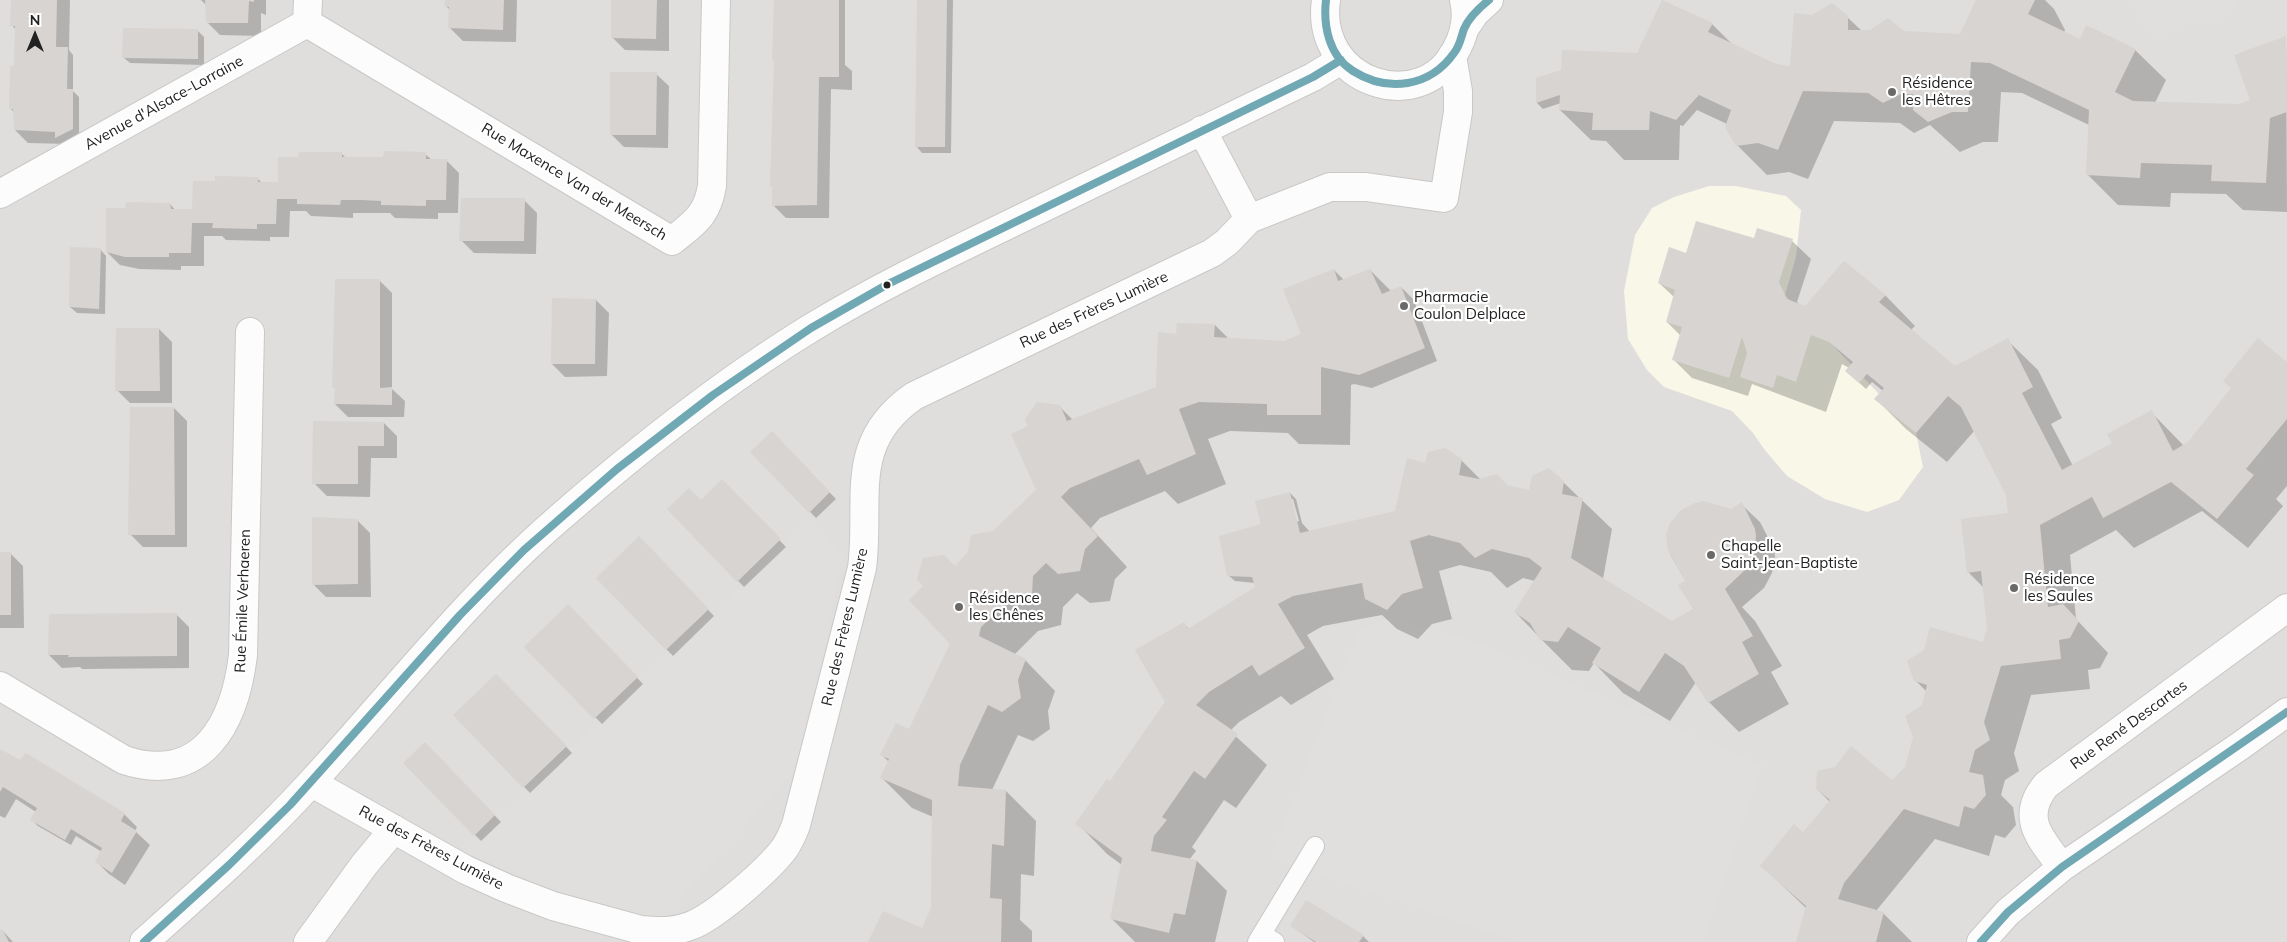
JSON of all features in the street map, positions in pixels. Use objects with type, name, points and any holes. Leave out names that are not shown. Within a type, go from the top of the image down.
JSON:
[{"type":"street","name":"Rue Maxence Van der Meersch","points":[[308,11],[672,241],[698,220],[709,202],[712,186],[716,0]]},
{"type":"street","points":[[1326,0],[1326,29],[1332,45],[1341,60],[1359,76],[1382,84],[1395,86],[1413,83],[1429,76],[1440,70],[1452,56],[1461,40],[1464,29],[1466,16],[1464,0]]},
{"type":"street","points":[[1464,29],[1489,0]]},
{"type":"street","name":"Avenue d'Alsace-Lorraine","points":[[0,194],[308,11]]},
{"type":"street","name":"Rue des Frères Lumière","points":[[312,782],[466,870],[530,899],[641,930],[675,931],[691,926],[712,914],[728,902],[785,848],[800,812],[862,568],[865,536],[864,476],[870,451],[881,428],[900,405],[914,396],[1212,253],[1227,242],[1249,219],[1330,187],[1366,187],[1444,198],[1458,112],[1458,91],[1452,56]]},
{"type":"street","points":[[144,942],[256,840],[312,782],[504,569],[600,483],[674,425],[771,354],[851,305],[914,271],[1313,76],[1341,60]]},
{"type":"street","points":[[1202,130],[1249,219]]},
{"type":"street","name":"Rue Émile Verhaeren","points":[[0,686],[124,760],[138,765],[152,767],[183,763],[208,747],[218,732],[235,697],[244,655],[250,332]]},
{"type":"street","name":"Rue René Descartes","points":[[2062,867],[2039,836],[2034,825],[2034,804],[2046,785],[2287,608]]},
{"type":"street","points":[[1981,942],[2008,912],[2062,867],[2287,712]]},
{"type":"street","points":[[308,942],[364,865],[394,829]]},
{"type":"lane","points":[[1264,939],[1315,846]]},
{"type":"shaded area","points":[[0,0],[2287,0],[2287,942],[0,942]]},
{"type":"shaded area","points":[[2125,0],[2241,0],[2214,23],[2184,24],[2159,37]]},
{"type":"shaded area","points":[[1709,186],[1736,186],[1786,196],[1801,210],[1796,257],[1785,295],[1916,433],[1923,467],[1899,500],[1867,512],[1825,499],[1787,476],[1753,433],[1732,411],[1664,387],[1647,370],[1628,339],[1624,291],[1635,235],[1652,208],[1674,197]]},
{"type":"shaded area","points":[[811,519],[844,555],[799,766],[660,922],[589,904],[463,851]]},
{"type":"shaded area","points":[[1391,618],[1471,640],[1762,765],[1703,942],[1518,942],[1270,858],[1360,629]]},
{"type":"building","points":[[11,0],[57,0],[56,47],[68,47],[67,89],[73,89],[73,129],[55,138],[55,132],[14,130],[13,109],[9,109],[10,66],[14,66],[15,26],[10,26]]},
{"type":"building","points":[[205,0],[254,0],[254,2],[249,1],[248,23],[206,23]]},
{"type":"building","points":[[445,0],[504,0],[503,30],[448,28],[449,7],[444,6]]},
{"type":"building","points":[[611,0],[657,0],[656,39],[611,38]]},
{"type":"building","points":[[774,0],[839,0],[839,77],[819,77],[817,205],[772,206],[772,187],[770,186]]},
{"type":"building","points":[[917,0],[947,0],[945,147],[915,147]]},
{"type":"building","name":"Résidence les Hêtres","points":[[1662,0],[1713,23],[1708,32],[1776,64],[1790,66],[1794,13],[1812,15],[1832,3],[1848,16],[1848,30],[1870,30],[1888,18],[1904,31],[1960,34],[1976,0],[2035,0],[2028,14],[2080,39],[2086,25],[2136,49],[2115,92],[2133,101],[2239,104],[2250,100],[2234,55],[2286,36],[2287,112],[2270,118],[2266,183],[2211,181],[2212,165],[2141,163],[2140,178],[2086,175],[2089,110],[1990,63],[1971,62],[1968,112],[1952,112],[1928,122],[1913,110],[1913,94],[1901,94],[1883,103],[1868,93],[1803,91],[1778,150],[1758,143],[1736,146],[1725,127],[1731,110],[1699,95],[1676,120],[1650,111],[1649,130],[1592,130],[1593,113],[1559,110],[1560,95],[1536,103],[1536,78],[1561,70],[1562,50],[1637,53]]},
{"type":"building","points":[[123,28],[198,29],[198,59],[122,58]]},
{"type":"building","points":[[610,72],[657,72],[656,135],[610,135]]},
{"type":"building","points":[[384,151],[426,152],[426,159],[447,159],[446,200],[426,200],[426,206],[381,205],[381,201],[361,200],[341,200],[340,205],[297,204],[297,199],[277,199],[276,224],[257,224],[257,229],[212,228],[213,223],[192,223],[191,253],[169,253],[169,257],[125,257],[106,252],[106,208],[125,208],[126,202],[170,203],[171,209],[192,209],[193,181],[215,181],[215,176],[258,177],[258,182],[278,182],[278,157],[298,157],[299,152],[342,152],[342,157],[383,157]]},
{"type":"building","points":[[461,198],[525,198],[524,241],[459,241]]},
{"type":"building","name":"Résidence les Saules","points":[[1696,221],[1754,238],[1757,228],[1793,239],[1779,282],[1787,299],[1805,306],[1844,261],[1886,295],[1879,302],[1955,366],[2008,338],[2033,387],[2022,393],[2062,470],[2112,443],[2107,434],[2152,410],[2173,451],[2188,442],[2231,388],[2223,381],[2258,338],[2287,362],[2287,419],[2246,469],[2254,475],[2217,519],[2171,482],[2103,518],[2092,497],[2040,525],[2048,607],[2063,604],[2079,621],[2070,638],[2059,640],[2061,659],[2001,666],[1984,722],[1990,740],[1975,750],[1969,772],[1983,775],[1986,795],[1974,809],[1964,806],[1959,827],[1904,809],[1844,883],[1838,899],[1884,912],[1876,942],[1796,942],[1806,906],[1760,866],[1794,824],[1803,832],[1830,800],[1816,789],[1817,771],[1835,767],[1851,746],[1892,780],[1905,767],[1913,737],[1905,716],[1922,705],[1927,685],[1914,681],[1907,661],[1924,650],[1930,627],[1983,642],[1987,628],[1981,571],[1967,573],[1961,519],[2008,513],[2006,495],[1961,407],[1948,396],[1916,433],[1874,399],[1884,388],[1867,374],[1859,383],[1845,371],[1853,362],[1829,342],[1811,335],[1796,382],[1777,375],[1773,388],[1740,377],[1747,353],[1742,337],[1729,378],[1672,360],[1682,327],[1666,322],[1675,290],[1658,283],[1669,247],[1686,253]]},
{"type":"building","points":[[70,247],[101,248],[99,309],[69,307]]},
{"type":"building","name":"Résidence les Chênes","points":[[1334,269],[1338,281],[1370,269],[1382,294],[1401,286],[1425,348],[1359,375],[1321,367],[1321,415],[1267,415],[1267,404],[1199,402],[1179,409],[1196,454],[1147,475],[1139,459],[1070,488],[1061,497],[1098,536],[1085,549],[1080,571],[1058,574],[1046,563],[1033,576],[1032,595],[1008,601],[981,627],[979,636],[1026,659],[1018,680],[1021,698],[1002,712],[988,705],[960,765],[958,786],[1006,790],[1004,846],[992,844],[990,898],[1002,899],[1001,942],[868,942],[883,911],[922,928],[931,908],[932,800],[880,778],[889,759],[880,755],[896,723],[909,729],[950,644],[909,600],[923,586],[917,579],[923,558],[944,555],[955,566],[968,552],[971,535],[993,531],[1036,490],[1011,434],[1028,426],[1025,419],[1037,402],[1060,405],[1067,421],[1156,387],[1158,332],[1176,334],[1177,323],[1215,324],[1214,337],[1284,341],[1301,334],[1283,289]]},
{"type":"building","points":[[335,279],[380,279],[380,388],[392,387],[392,405],[334,404],[335,388],[332,388]]},
{"type":"building","points":[[552,298],[596,299],[595,364],[551,364]]},
{"type":"building","points":[[116,328],[159,328],[160,391],[115,391]]},
{"type":"building","points":[[130,407],[174,407],[175,535],[128,535]]},
{"type":"building","points":[[313,421],[384,422],[384,446],[358,446],[358,484],[312,484]]},
{"type":"building","points":[[772,431],[830,492],[809,513],[750,452]]},
{"type":"building","points":[[1445,448],[1462,459],[1459,475],[1479,479],[1497,474],[1507,485],[1529,490],[1532,476],[1549,468],[1564,481],[1562,494],[1583,498],[1571,558],[1672,621],[1693,609],[1678,585],[1685,581],[1668,550],[1666,535],[1670,523],[1681,510],[1695,503],[1703,501],[1731,509],[1742,502],[1755,529],[1754,554],[1746,569],[1725,589],[1753,636],[1742,642],[1759,674],[1708,703],[1684,666],[1665,653],[1639,692],[1592,663],[1601,648],[1568,627],[1558,642],[1540,640],[1530,623],[1514,612],[1542,568],[1529,558],[1492,549],[1475,558],[1460,543],[1429,535],[1410,541],[1423,588],[1402,594],[1387,610],[1365,599],[1362,583],[1293,596],[1278,604],[1305,648],[1259,676],[1252,665],[1209,692],[1196,705],[1238,734],[1205,779],[1194,771],[1162,817],[1167,820],[1154,836],[1151,851],[1197,860],[1185,915],[1174,913],[1169,933],[1110,919],[1122,858],[1075,824],[1107,779],[1110,781],[1165,702],[1135,650],[1184,622],[1188,629],[1255,587],[1252,577],[1227,576],[1219,536],[1261,524],[1255,501],[1290,492],[1300,533],[1395,511],[1407,458],[1425,463],[1428,452]]},
{"type":"building","points":[[722,479],[781,539],[737,582],[667,509],[689,488],[701,500]]},
{"type":"building","points":[[312,517],[358,519],[358,584],[312,585]]},
{"type":"building","points":[[639,536],[709,609],[666,650],[596,578]]},
{"type":"building","points":[[0,552],[11,552],[11,615],[0,615]]},
{"type":"building","points":[[568,604],[638,677],[594,719],[524,647]]},
{"type":"building","points":[[177,613],[177,656],[68,657],[69,655],[48,655],[49,614]]},
{"type":"building","points":[[496,674],[567,746],[523,788],[453,715]]},
{"type":"building","points":[[425,742],[495,815],[474,836],[403,763]]},
{"type":"building","points":[[0,749],[20,760],[26,753],[125,813],[121,821],[137,831],[112,873],[95,862],[102,848],[71,829],[65,840],[30,820],[37,808],[3,787],[0,792]]},
{"type":"building","points":[[1306,900],[1364,935],[1359,942],[1316,942],[1290,926]]},
{"type":"building","points":[[2,929],[9,942],[0,942],[0,930]]},
{"type":"transit line","points":[[1326,0],[1325,10],[1329,40],[1338,57],[1345,65],[1366,78],[1394,84],[1408,83],[1421,79],[1433,73],[1444,64],[1458,47],[1469,21],[1489,0]]},
{"type":"transit line","points":[[144,942],[229,865],[290,805],[460,615],[524,550],[617,469],[713,395],[811,328],[888,284],[1313,77],[1341,60]]},
{"type":"transit line","points":[[1981,942],[2008,912],[2062,867],[2287,712]]},
{"type":"place","name":"Résidence les Hêtres","points":[[1892,92]]},
{"type":"place","name":"Pharmacie Coulon Delplace","points":[[1404,306]]},
{"type":"place","name":"Chapelle Saint-Jean-Baptiste","points":[[1711,555]]},
{"type":"place","name":"Résidence les Saules","points":[[2014,588]]},
{"type":"place","name":"Résidence les Chênes","points":[[959,607]]}]
